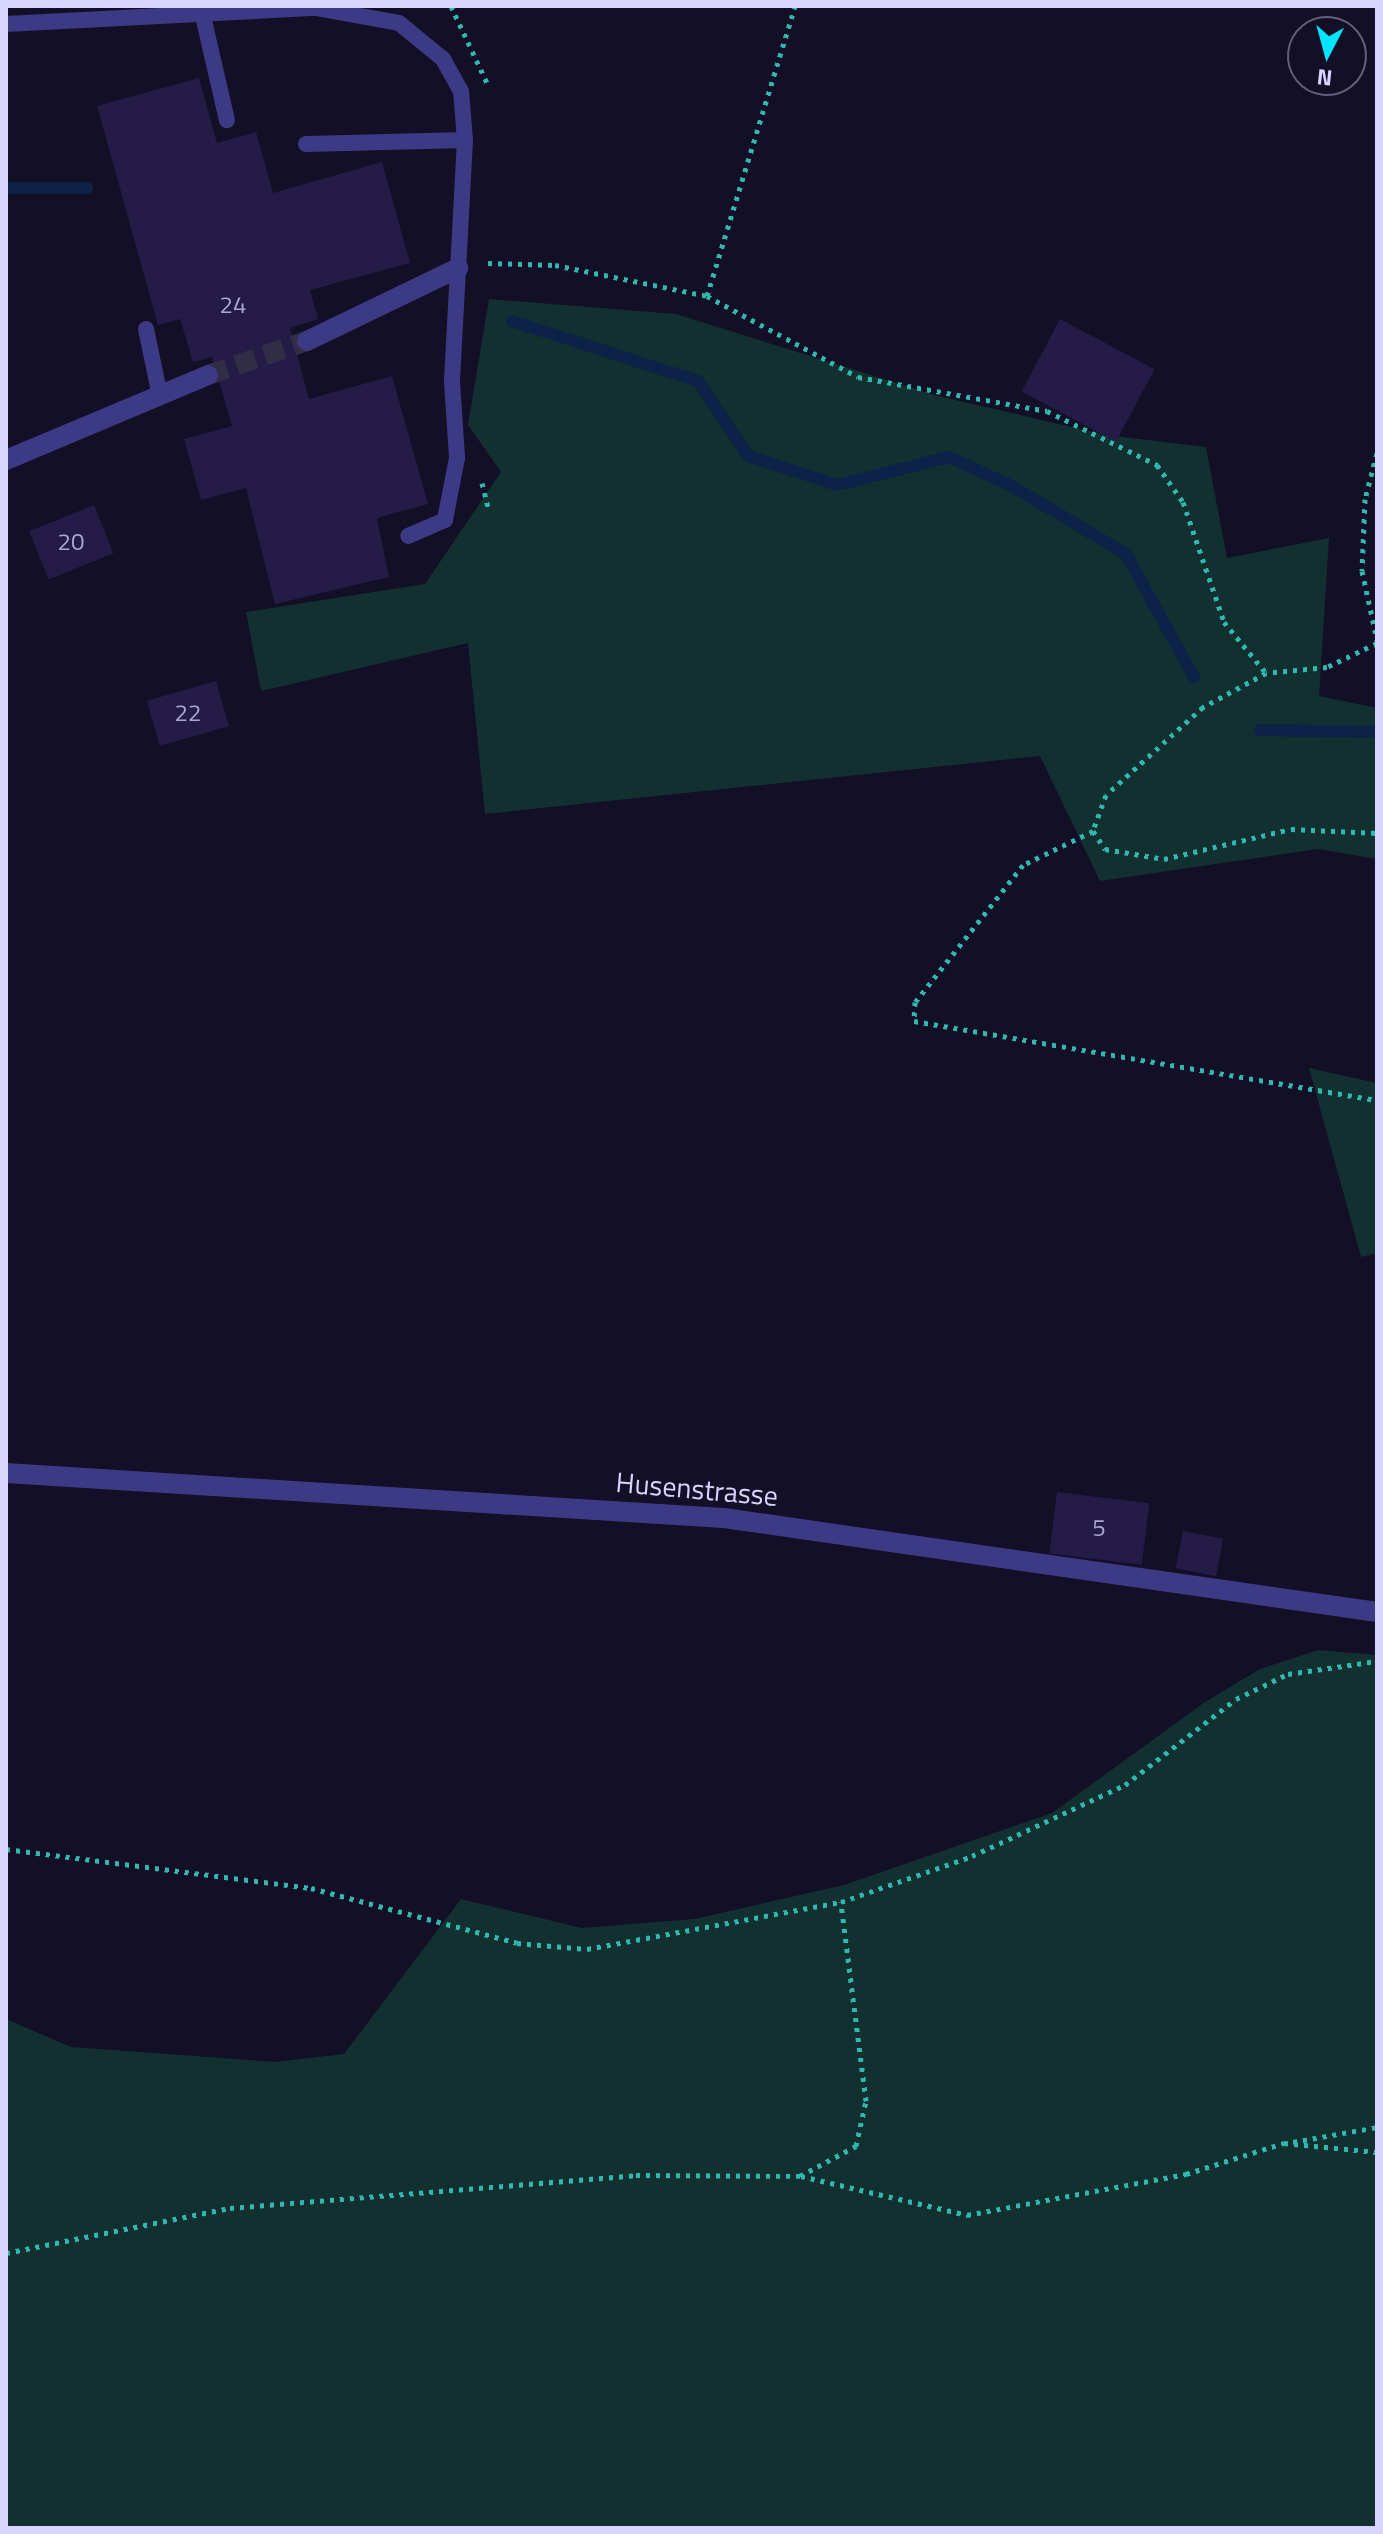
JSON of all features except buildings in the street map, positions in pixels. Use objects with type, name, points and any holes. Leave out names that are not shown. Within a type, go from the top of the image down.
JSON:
[{"type":"street","points":[[307,341],[458,268]]},
{"type":"street","points":[[6,460],[208,375]]},
{"type":"street","name":"Husenstrasse","points":[[6,1473],[724,1518],[1377,1612]]},
{"type":"lane","points":[[6,24],[316,8],[399,23],[423,37],[461,91],[465,140],[452,382],[457,458],[445,520],[408,536]]},
{"type":"lane","points":[[202,12],[227,120]]},
{"type":"lane","points":[[306,144],[465,140]]},
{"type":"lane","points":[[146,329],[160,396]]},
{"type":"path","points":[[707,296],[795,6]]},
{"type":"path","points":[[458,268],[507,260],[555,265],[707,296],[858,377],[1047,411],[1157,465],[1183,502],[1224,622],[1266,673]]},
{"type":"path","points":[[1377,453],[1365,499],[1362,571],[1377,642],[1327,667],[1266,673],[1203,707],[1106,795],[1093,831],[1023,865],[915,1002],[914,1021],[1377,1100]]},
{"type":"path","points":[[1093,831],[1105,849],[1164,859],[1291,829],[1377,833]]},
{"type":"path","points":[[6,1849],[311,1888],[517,1943],[587,1949],[841,1902],[1054,1823],[1125,1785],[1236,1699],[1288,1674],[1377,1661]]},
{"type":"path","points":[[800,2176],[856,2146],[866,2101],[841,1902]]},
{"type":"path","points":[[6,2253],[230,2208],[636,2175],[800,2176],[967,2215],[1186,2174],[1284,2143],[1377,2127]]},
{"type":"path","points":[[1284,2143],[1377,2152]]},
{"type":"green space","points":[[489,299],[676,314],[938,396],[1106,435],[1206,447],[1227,558],[1329,538],[1319,696],[1377,708],[1377,859],[1318,849],[1100,881],[1040,756],[485,814],[468,643],[261,691],[246,612],[425,584],[501,472],[468,425]]},
{"type":"green space","points":[[1309,1068],[1377,1083],[1377,1253],[1361,1257]]},
{"type":"green space","points":[[1318,1650],[1377,1655],[1377,2528],[6,2528],[6,2019],[71,2047],[275,2062],[344,2054],[461,1899],[582,1928],[694,1919],[844,1885],[1052,1813],[1205,1702],[1260,1669]]},
{"type":"waterway","points":[[6,188],[87,188]]},
{"type":"waterway","points":[[512,321],[698,381],[748,456],[837,485],[949,457],[1012,486],[1126,554],[1194,677]]},
{"type":"waterway","points":[[1260,730],[1377,732]]},
{"type":"tunnel","points":[[208,375],[307,341]]}]
